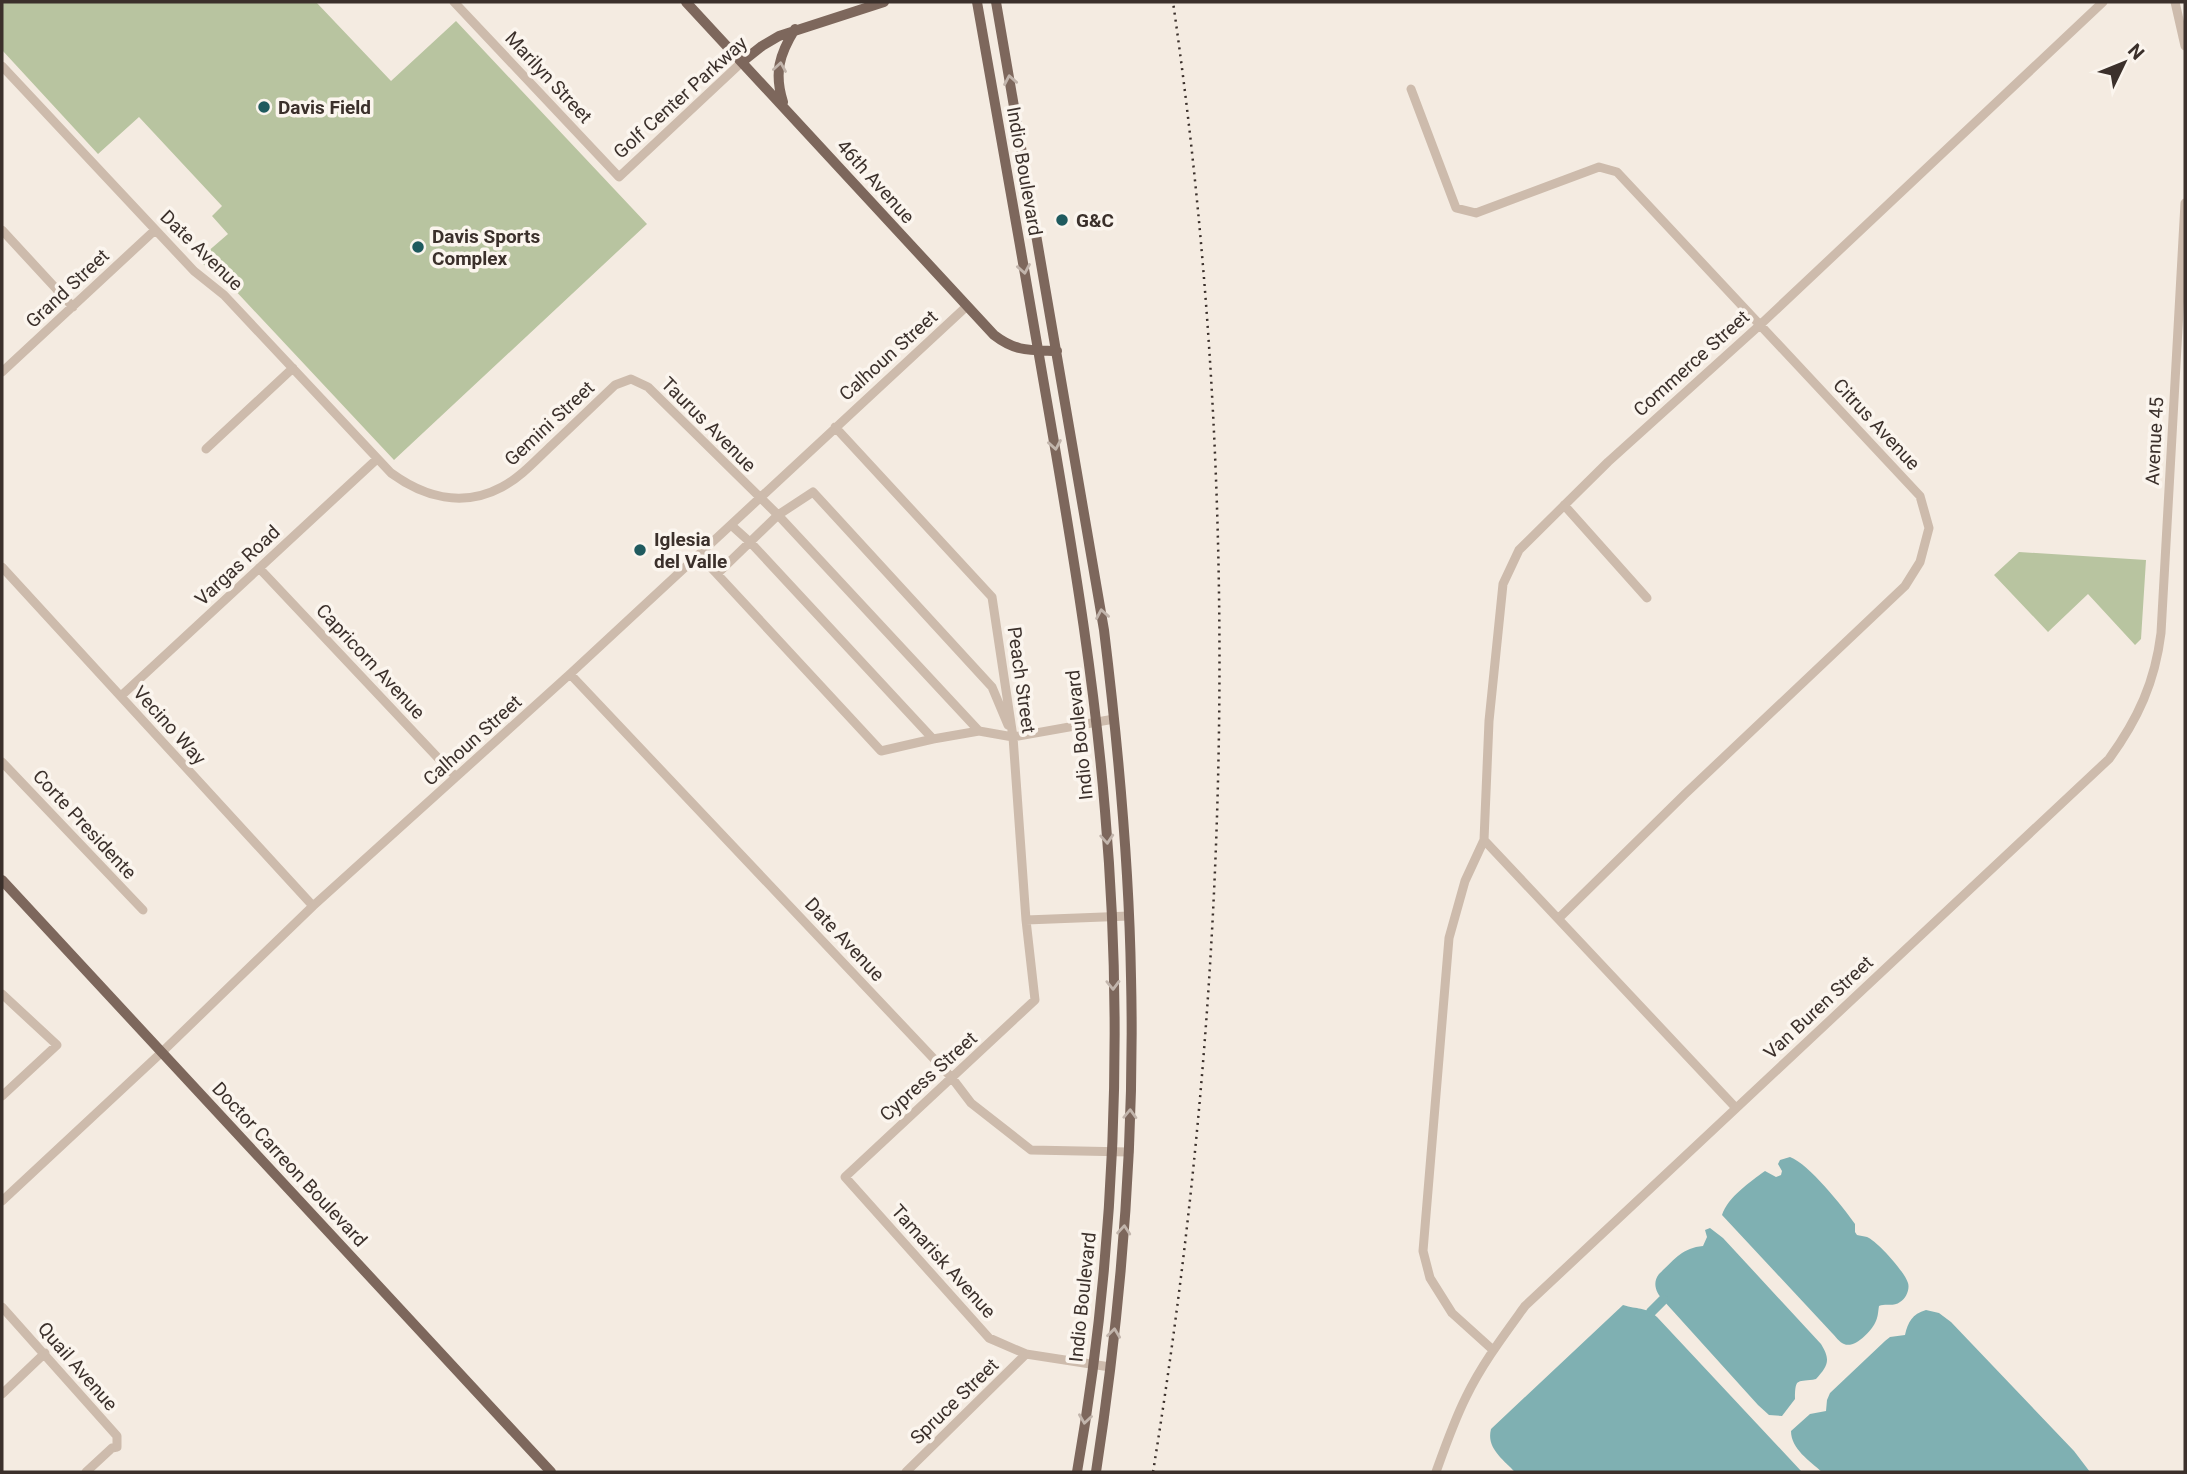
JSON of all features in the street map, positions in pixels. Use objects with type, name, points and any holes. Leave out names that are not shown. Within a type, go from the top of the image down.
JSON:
[{"type":"main road","name":"46th Avenue","points":[[686,2],[994,335],[1006,344],[1022,350],[1057,351]]},
{"type":"main road","name":"Golf Center Parkway","points":[[743,61],[762,46],[795,29],[884,2]]},
{"type":"main road","name":"Indio Boulevard","points":[[977,2],[1082,611],[1097,722],[1106,823],[1112,917],[1111,1152],[1093,1365],[1077,1472]]},
{"type":"main road","name":"Indio Boulevard","points":[[996,2],[1104,630],[1115,719],[1126,855],[1132,1035],[1129,1152],[1125,1225],[1096,1472]]},
{"type":"main road","points":[[785,108],[777,83],[779,66],[784,49],[795,29]]},
{"type":"main road","name":"Doctor Carreon Boulevard","points":[[2,880],[551,1472]]},
{"type":"street","name":"Marilyn Street","points":[[454,2],[619,177]]},
{"type":"street","name":"Commerce Street","points":[[1483,840],[1489,721],[1503,584],[1519,550],[2103,2]]},
{"type":"street","points":[[2175,2],[2185,46]]},
{"type":"street","name":"Golf Center Parkway","points":[[619,177],[743,61]]},
{"type":"street","name":"Date Avenue","points":[[2,66],[194,271],[224,295],[377,459]]},
{"type":"street","name":"Citrus Avenue","points":[[1411,89],[1456,208],[1476,213],[1599,167],[1617,172],[1920,496],[1929,528],[1920,562],[1905,586],[1685,794],[1559,918]]},
{"type":"street","name":"Avenue 45","points":[[2153,680],[2161,633],[2185,203]]},
{"type":"street","points":[[2,230],[73,307]]},
{"type":"street","name":"Grand Street","points":[[2,372],[155,230]]},
{"type":"street","name":"Calhoun Street","points":[[2,1201],[313,906],[570,674],[967,306]]},
{"type":"street","points":[[206,449],[293,368]]},
{"type":"street","name":"Gemini Street","points":[[377,459],[408,486],[427,494],[462,498],[486,494],[517,477],[615,385],[631,379]]},
{"type":"street","name":"Taurus Avenue","points":[[631,379],[648,387],[778,515],[979,731]]},
{"type":"street","name":"Peach Street","points":[[835,427],[992,597],[1013,737],[1026,920],[1035,1000]]},
{"type":"street","name":"Vargas Road","points":[[121,696],[377,459]]},
{"type":"street","points":[[717,574],[778,515],[813,492],[992,687],[1013,737]]},
{"type":"street","points":[[1564,505],[1647,598]]},
{"type":"street","points":[[732,525],[933,739]]},
{"type":"street","points":[[699,555],[881,751],[979,731],[1013,737],[1115,719]]},
{"type":"street","name":"Vecino Way","points":[[2,567],[313,906]]},
{"type":"street","name":"Capricorn Avenue","points":[[260,568],[456,777]]},
{"type":"street","name":"Date Avenue","points":[[570,674],[953,1079],[971,1103],[1031,1150],[1129,1152]]},
{"type":"street","name":"Van Buren Street","points":[[1436,1472],[1466,1396],[1493,1350],[1525,1306],[2109,759],[2129,728],[2153,680]]},
{"type":"street","name":"Corte Presidente","points":[[2,762],[143,911]]},
{"type":"street","points":[[1493,1350],[1452,1313],[1430,1278],[1423,1251],[1449,938],[1465,881],[1483,840],[1736,1108]]},
{"type":"street","points":[[1026,920],[1129,916]]},
{"type":"street","points":[[2,994],[57,1045],[2,1096]]},
{"type":"street","name":"Cypress Street","points":[[845,1177],[1035,1000]]},
{"type":"street","name":"Tamarisk Avenue","points":[[845,1177],[989,1339],[1026,1354],[1110,1367]]},
{"type":"street","name":"Quail Avenue","points":[[2,1307],[117,1436],[117,1447],[112,1448],[86,1472]]},
{"type":"street","points":[[2,1394],[45,1353]]},
{"type":"street","name":"Spruce Street","points":[[906,1472],[1026,1354]]},
{"type":"green space","name":"Davis Sports Complex","points":[[2,2],[316,2],[391,81],[456,21],[647,224],[394,460],[232,287],[198,260],[228,234],[212,216],[222,206],[139,117],[98,154],[2,50]]},
{"type":"green space","points":[[2019,552],[2146,560],[2141,639],[2135,645],[2088,594],[2048,632],[1994,575]]},
{"type":"water","points":[[1790,1157],[1798,1161],[1825,1187],[1855,1224],[1857,1235],[1867,1237],[1877,1244],[1908,1283],[1904,1299],[1895,1304],[1879,1306],[1873,1326],[1853,1344],[1839,1341],[1722,1215],[1734,1196],[1765,1171],[1776,1177],[1781,1175],[1778,1164],[1780,1160]]},
{"type":"water","points":[[1710,1228],[1723,1238],[1821,1344],[1826,1354],[1827,1363],[1823,1370],[1816,1379],[1797,1384],[1795,1399],[1782,1416],[1769,1415],[1758,1405],[1657,1291],[1655,1284],[1659,1274],[1684,1252],[1703,1246],[1707,1237],[1705,1230]]},
{"type":"water","points":[[1623,1305],[1644,1310],[1657,1317],[1802,1472],[1515,1472],[1493,1448],[1491,1429]]},
{"type":"water","points":[[1926,1310],[1939,1313],[1951,1322],[2074,1451],[2090,1472],[1822,1472],[1802,1454],[1794,1443],[1791,1431],[1810,1414],[1826,1411],[1830,1393],[1890,1337],[1905,1335],[1911,1319]]},
{"type":"waterway","points":[[1651,1312],[1663,1300]]},
{"type":"railway","points":[[1153,1472],[1179,1289],[1199,1106],[1213,922],[1219,738],[1218,553],[1211,369],[1195,185],[1173,2]]},
{"type":"place","name":"Davis Field","points":[[264,107]]},
{"type":"place","name":"G&C","points":[[1062,220]]},
{"type":"place","name":"Davis Sports Complex","points":[[418,247]]},
{"type":"place","name":"Iglesia del Valle","points":[[640,550]]}]
